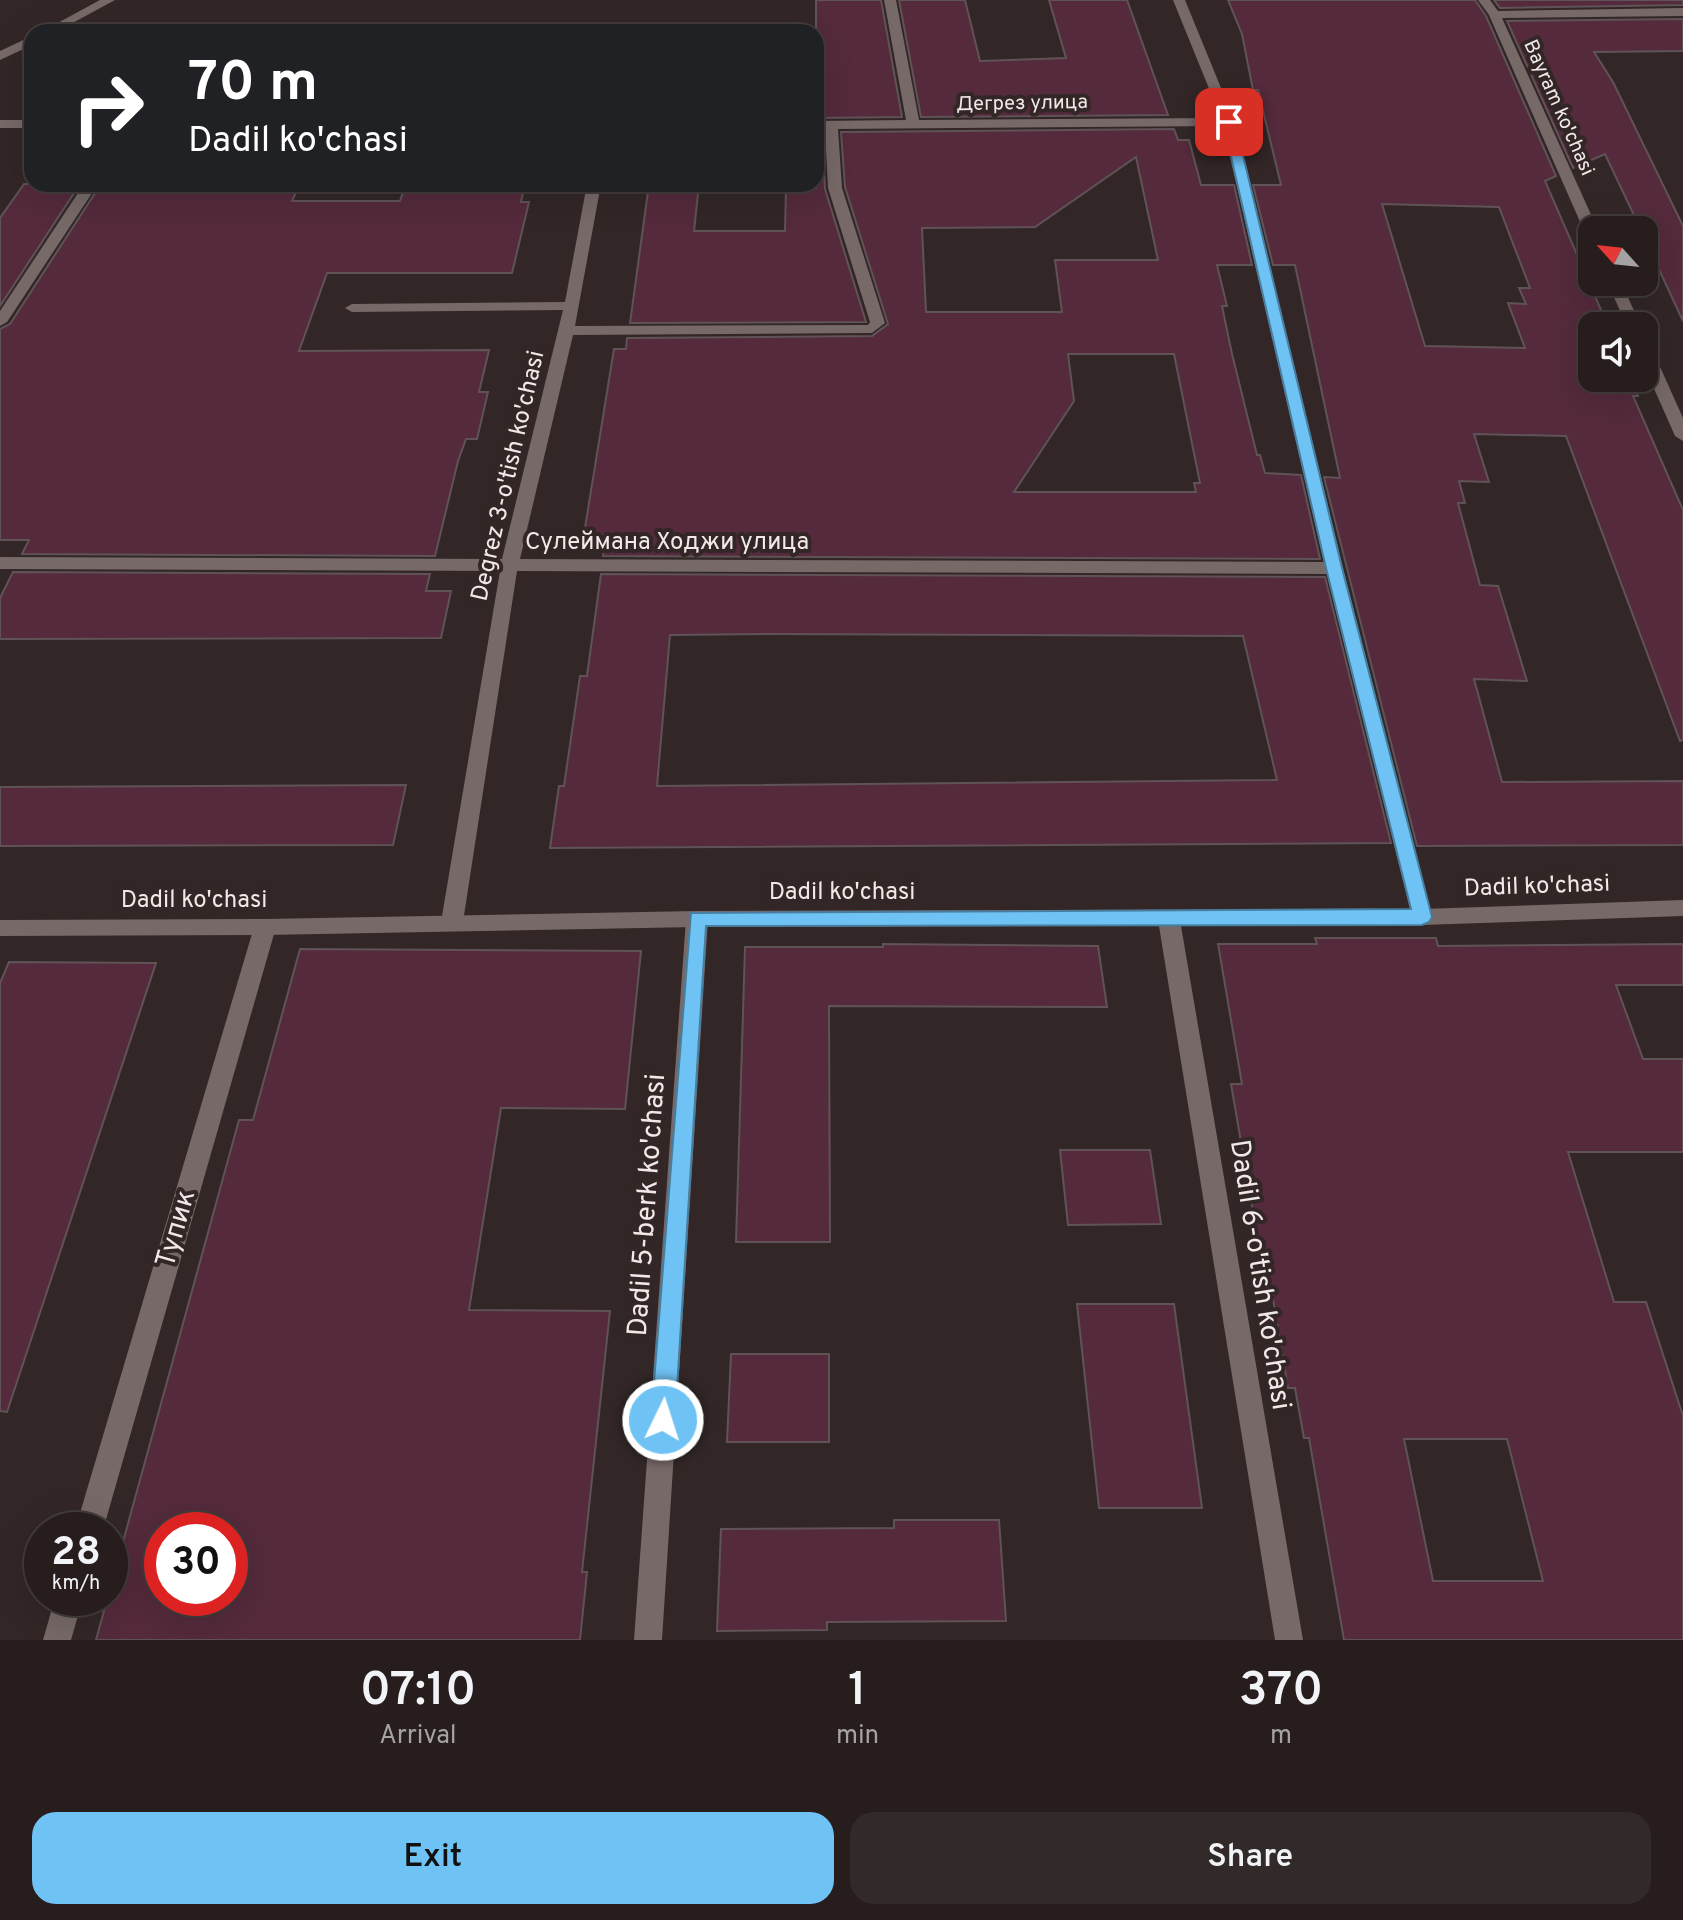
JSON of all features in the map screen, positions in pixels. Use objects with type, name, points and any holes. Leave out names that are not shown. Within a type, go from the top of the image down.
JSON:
[{"type":"street","points":[[62,24],[109,0]]},
{"type":"street","points":[[890,0],[913,125]]},
{"type":"street","points":[[1179,0],[1229,122],[1334,568],[1422,917]]},
{"type":"street","name":"Bayram ko'chasi","points":[[1484,0],[1495,15],[1584,216]]},
{"type":"street","points":[[1495,15],[1683,12]]},
{"type":"street","points":[[0,56],[24,44]]},
{"type":"street","name":"Дегрез улица","points":[[824,125],[1229,122]]},
{"type":"street","points":[[0,124],[24,124]]},
{"type":"street","points":[[567,331],[872,329],[878,323],[835,188],[824,125]]},
{"type":"street","points":[[0,322],[86,192]]},
{"type":"street","name":"Degrez 3-o'tish ko'chasi","points":[[452,922],[509,567],[567,331],[592,192]]},
{"type":"street","points":[[352,308],[571,306]]},
{"type":"street","points":[[1658,380],[1683,436]]},
{"type":"street","name":"Сулеймана Ходжи улица","points":[[0,563],[1334,568]]},
{"type":"street","name":"Dadil ko'chasi","points":[[0,928],[265,927],[697,919],[1422,917],[1683,908]]},
{"type":"street","name":"Dadil 5-berk ko'chasi","points":[[648,1640],[697,919]]},
{"type":"street","name":"Dadil 6-o'tish ko'chasi","points":[[1169,920],[1289,1640]]},
{"type":"street","name":"Тупик","points":[[94,1512],[265,927]]},
{"type":"street","points":[[57,1640],[64,1616]]},
{"type":"building","points":[[816,0],[881,0],[902,117],[824,118],[824,24],[816,24]]},
{"type":"building","points":[[899,0],[965,0],[980,61],[1066,58],[1049,0],[1127,0],[1168,115],[921,117]]},
{"type":"building","points":[[1228,0],[1475,0],[1486,16],[1556,176],[1545,181],[1578,257],[1578,296],[1595,296],[1602,312],[1578,312],[1578,392],[1636,392],[1638,396],[1633,396],[1683,510],[1683,740],[1680,741],[1566,436],[1474,434],[1489,482],[1459,481],[1465,503],[1458,503],[1480,585],[1498,586],[1527,681],[1474,679],[1502,782],[1683,781],[1683,845],[1417,846],[1324,477],[1340,478],[1295,265],[1273,265],[1253,185],[1281,185],[1258,90],[1253,90],[1242,34]],"holes":[[[1382,204],[1499,207],[1530,288],[1519,288],[1526,304],[1508,303],[1525,348],[1425,346]]]},
{"type":"building","points":[[1494,0],[1683,0],[1683,5],[1500,8]]},
{"type":"building","points":[[1683,19],[1683,51],[1594,52],[1613,82],[1683,226],[1683,321],[1658,267],[1658,216],[1634,216],[1605,154],[1573,168],[1507,21]]},
{"type":"building","points":[[1174,129],[1178,140],[1189,140],[1201,185],[1234,185],[1252,265],[1217,265],[1227,306],[1222,306],[1232,354],[1257,455],[1260,455],[1265,473],[1301,475],[1320,559],[603,556],[606,535],[584,534],[614,349],[626,349],[627,338],[872,336],[888,324],[845,187],[841,132]],"holes":[[[1136,157],[1158,260],[1055,260],[1062,312],[926,312],[922,228],[1035,227]],[[1068,354],[1174,354],[1200,483],[1194,483],[1196,492],[1014,492],[1074,401]]]},
{"type":"building","points":[[824,170],[825,189],[866,322],[630,323],[648,192],[698,192],[694,231],[785,231],[786,192],[824,192]]},
{"type":"building","points":[[24,184],[24,192],[75,192],[0,306],[0,218]]},
{"type":"building","points":[[96,192],[296,192],[292,201],[400,201],[403,192],[523,192],[521,202],[529,202],[512,273],[327,273],[299,351],[489,350],[479,392],[488,392],[477,439],[466,439],[458,461],[435,556],[22,554],[29,540],[0,540],[0,329],[10,324]]},
{"type":"building","points":[[13,572],[430,574],[426,591],[451,591],[441,638],[0,639],[0,598]]},
{"type":"building","points":[[601,574],[1325,577],[1391,843],[550,848],[559,786],[564,786],[580,676],[587,676]],"holes":[[[670,635],[1243,636],[1277,780],[657,786]]]},
{"type":"building","points":[[406,785],[393,845],[0,846],[0,787]]},
{"type":"building","points":[[1315,938],[1436,938],[1438,946],[1683,944],[1683,985],[1616,985],[1643,1059],[1683,1059],[1683,1152],[1568,1152],[1614,1302],[1646,1302],[1683,1416],[1683,1640],[1344,1640],[1309,1438],[1304,1438],[1295,1388],[1288,1388],[1272,1293],[1267,1293],[1231,1084],[1242,1084],[1218,944],[1317,944]],"holes":[[[1404,1439],[1507,1439],[1543,1581],[1433,1581]]]},
{"type":"building","points":[[883,944],[1098,946],[1107,1007],[829,1006],[830,1242],[736,1242],[745,947],[883,947]]},
{"type":"building","points":[[300,949],[641,951],[625,1109],[501,1108],[469,1310],[610,1311],[582,1572],[587,1572],[580,1640],[96,1640],[103,1616],[128,1616],[128,1524],[239,1120],[253,1120]]},
{"type":"building","points":[[9,962],[156,963],[7,1412],[0,1411],[0,983]]},
{"type":"building","points":[[1060,1150],[1150,1150],[1161,1224],[1068,1225]]},
{"type":"building","points":[[1077,1304],[1174,1304],[1202,1508],[1099,1508]]},
{"type":"building","points":[[731,1354],[829,1354],[829,1442],[727,1442]]},
{"type":"building","points":[[894,1520],[999,1520],[1006,1621],[827,1622],[827,1630],[717,1631],[721,1529],[894,1528]]},
{"type":"route","points":[[663,1420],[697,919],[1422,917],[1334,568],[1229,122]]}]
